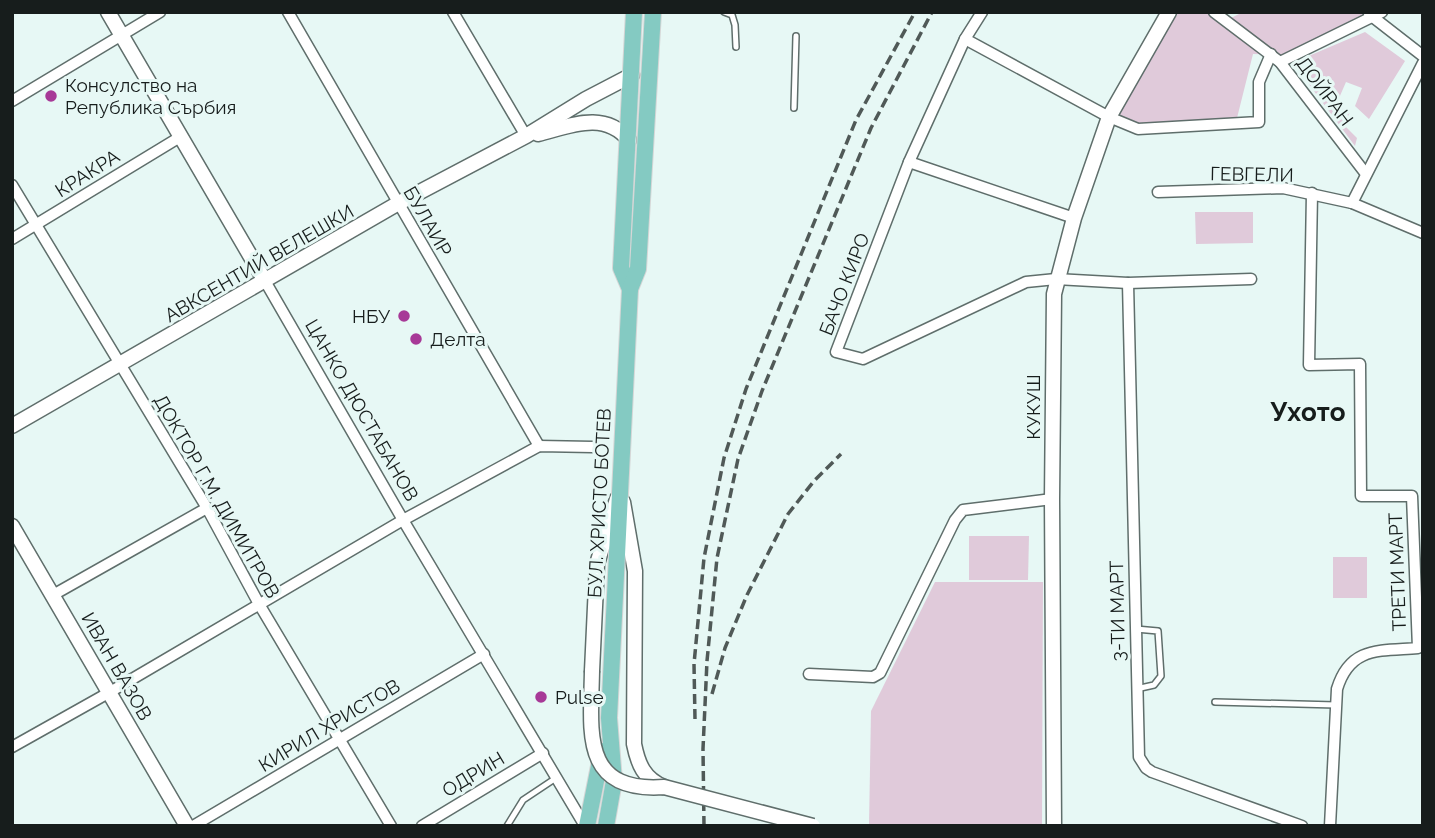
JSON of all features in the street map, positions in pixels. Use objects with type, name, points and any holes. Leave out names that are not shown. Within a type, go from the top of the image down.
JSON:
[{"type":"main road","name":"БУЛ. ХРИСТО БОТЕВ","points":[[630,289],[621,268],[634,12]]},
{"type":"main road","name":"БУЛ. ХРИСТО БОТЕВ","points":[[606,826],[614,782],[610,718],[630,289],[638,268],[653,12]]},
{"type":"main road","points":[[632,75],[651,68]]},
{"type":"main road","name":"БУЛ. ХРИСТО БОТЕВ","points":[[586,826],[610,718]]},
{"type":"street","name":"ЦАНКО ДЮСТАБАНОВ","points":[[107,12],[403,520],[586,826]]},
{"type":"street","points":[[12,102],[160,12]]},
{"type":"street","name":"БУЛАИР","points":[[288,12],[539,446]]},
{"type":"street","points":[[453,12],[526,136]]},
{"type":"street","name":"БАЧО КИРО","points":[[982,12],[965,39],[909,162],[836,352],[863,359],[1026,282],[1056,279]]},
{"type":"street","name":"КУКУШ","points":[[1054,826],[1052,499],[1053,318],[1056,279],[1109,117],[1169,12]]},
{"type":"street","name":"ДОЙРАН","points":[[1214,12],[1280,62],[1366,174]]},
{"type":"street","points":[[1280,62],[1374,14],[1423,56]]},
{"type":"street","points":[[965,39],[1109,117],[1138,129],[1259,122],[1259,82],[1270,54]]},
{"type":"street","points":[[1352,202],[1423,63]]},
{"type":"street","name":"АВКСЕНТИЙ ВЕЛЕШКИ","points":[[12,426],[397,204],[526,136],[586,99],[632,75]]},
{"type":"street","name":"АВКСЕНТИЙ ВЕЛЕШКИ","points":[[526,136],[590,121],[612,125],[622,131],[629,140]]},
{"type":"street","name":"КРАКРА","points":[[12,239],[180,137]]},
{"type":"street","points":[[909,162],[1074,218]]},
{"type":"street","name":"ДОКТОР Г.М. ДИМИТРОВ","points":[[12,185],[206,508],[259,604],[391,826]]},
{"type":"street","name":"ГЕВГЕЛИ","points":[[1158,192],[1283,188],[1352,202],[1423,233]]},
{"type":"street","name":"ТРЕТИ МАРТ","points":[[1312,193],[1309,365],[1360,364],[1361,496],[1412,496],[1420,648],[1380,651],[1356,658],[1343,670],[1336,705],[1330,826]]},
{"type":"street","points":[[1056,279],[1128,283],[1251,279]]},
{"type":"street","name":"3-ТИ МАРТ","points":[[1128,283],[1139,757],[1146,768],[1303,826]]},
{"type":"street","points":[[12,747],[403,520],[539,446],[593,447]]},
{"type":"street","points":[[620,491],[635,571],[634,744],[646,775],[653,783],[664,787],[813,826]]},
{"type":"street","points":[[620,491],[600,547],[597,564],[591,738],[597,758],[610,775],[620,782],[641,789],[664,787]]},
{"type":"street","points":[[809,674],[873,677],[880,673],[955,520],[963,510],[1052,499]]},
{"type":"street","points":[[53,595],[206,508]]},
{"type":"street","name":"ИВАН ВАЗОВ","points":[[12,526],[187,826]]},
{"type":"street","name":"КИРИЛ ХРИСТОВ","points":[[193,826],[484,654]]},
{"type":"street","name":"ОДРИН","points":[[422,826],[543,753]]},
{"type":"lane","points":[[724,12],[732,15],[734,20],[736,47]]},
{"type":"lane","points":[[794,108],[796,36]]},
{"type":"lane","points":[[1135,629],[1155,630],[1160,635],[1161,677],[1158,682],[1136,689]]},
{"type":"lane","points":[[1215,702],[1336,705]]},
{"type":"lane","points":[[507,826],[523,800],[556,778]]},
{"type":"shaded area","points":[[1179,12],[1209,12],[1223,22],[1243,12],[1361,12],[1367,17],[1284,55],[1253,54],[1237,118],[1124,124],[1116,115],[1122,92]]},
{"type":"shaded area","points":[[1365,32],[1405,61],[1369,119],[1355,106],[1362,88],[1346,82],[1336,105],[1350,112],[1344,125],[1357,138],[1355,146],[1299,71],[1304,58]]},
{"type":"shaded area","points":[[1195,212],[1253,212],[1253,243],[1196,244]]},
{"type":"shaded area","points":[[969,536],[1029,536],[1028,580],[969,580]]},
{"type":"shaded area","points":[[1333,557],[1367,557],[1367,598],[1333,598]]},
{"type":"shaded area","points":[[935,582],[1043,582],[1042,826],[869,826],[871,711]]},
{"type":"railway","points":[[695,719],[694,664],[704,558],[724,458],[746,389],[856,120],[915,12]]},
{"type":"railway","points":[[704,826],[703,749],[707,661],[717,558],[738,459],[762,391],[871,128],[932,12]]},
{"type":"railway","points":[[712,694],[725,648],[747,595],[788,514],[814,481],[841,454]]},
{"type":"place","name":"Консулство на Република Сърбия","points":[[51,96]]},
{"type":"place","name":"НБУ","points":[[404,316]]},
{"type":"place","name":"Делта","points":[[416,339]]},
{"type":"place","name":"Pulse","points":[[541,697]]},
{"type":"district","name":"Ухото","points":[[1308,412]]}]
